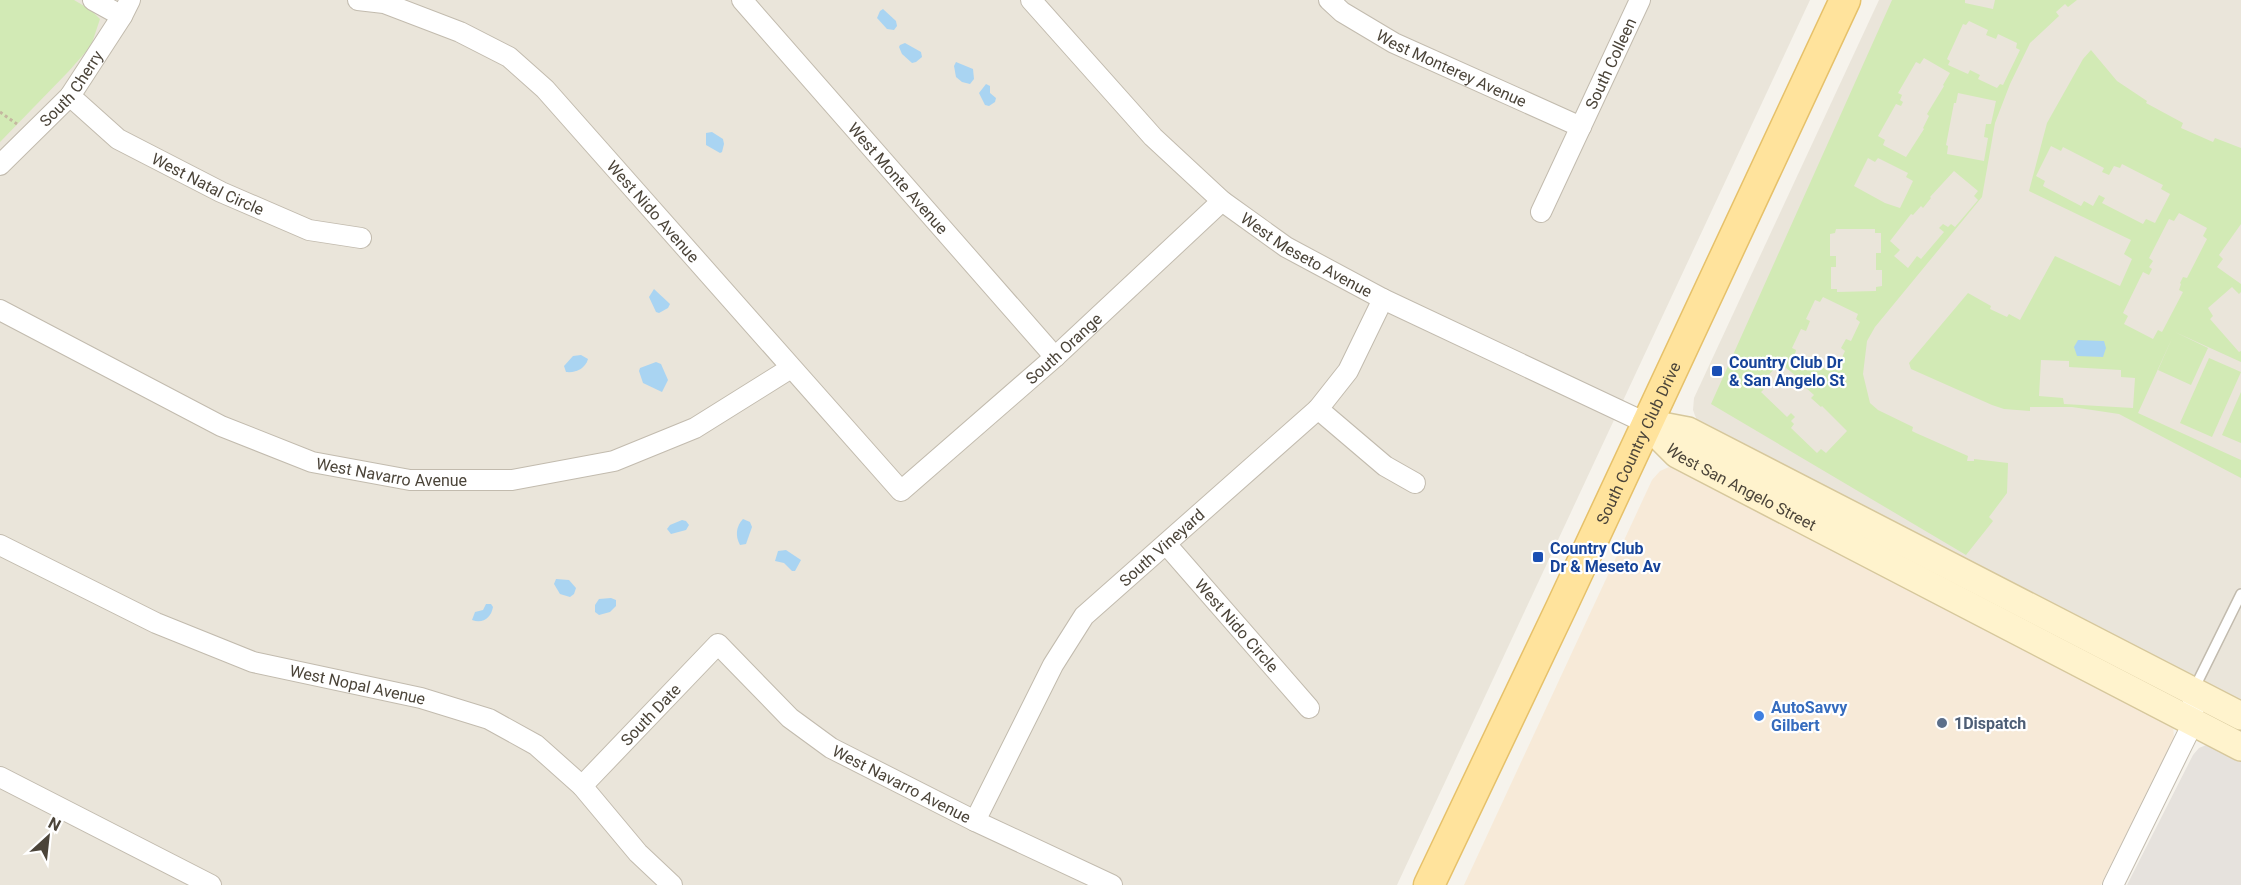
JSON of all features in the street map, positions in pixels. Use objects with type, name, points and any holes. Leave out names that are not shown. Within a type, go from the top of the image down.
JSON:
[{"type":"main road","name":"South Country Club Drive","points":[[1429,885],[1731,247],[1845,0]]},
{"type":"street","points":[[93,0],[126,8]]},
{"type":"street","name":"West Nido Avenue","points":[[358,0],[385,2],[460,32],[509,57],[545,89],[901,491]]},
{"type":"street","name":"West Monte Avenue","points":[[742,0],[1054,357]]},
{"type":"street","name":"West Meseto Avenue","points":[[1031,0],[1153,137],[1222,201],[1286,247],[1383,299],[1646,423]]},
{"type":"street","name":"West Monterey Avenue","points":[[1329,0],[1342,12],[1394,43],[1581,127]]},
{"type":"street","name":"South Colleen","points":[[1542,212],[1640,0]]},
{"type":"street","name":"South Cherry","points":[[0,165],[70,96],[126,8]]},
{"type":"street","name":"West Natal Circle","points":[[70,96],[118,139],[221,192],[309,230],[361,238]]},
{"type":"street","name":"South Orange","points":[[901,491],[1054,357],[1222,201]]},
{"type":"street","name":"South Vineyard","points":[[975,821],[1053,665],[1084,616],[1318,409],[1348,371],[1383,299]]},
{"type":"street","name":"West Navarro Avenue","points":[[0,310],[221,426],[312,462],[410,480],[512,480],[614,461],[695,428],[791,368]]},
{"type":"street","points":[[1318,409],[1385,466],[1415,483]]},
{"type":"street","name":"West San Angelo Street","points":[[1646,423],[1688,431],[1971,591],[2193,723],[2241,747]]},
{"type":"street","name":"West Nido Circle","points":[[1166,544],[1309,708]]},
{"type":"street","name":"West Nopal Avenue","points":[[0,545],[156,623],[252,662],[421,698],[489,719],[536,745],[582,786],[638,853],[672,885]]},
{"type":"street","name":"West San Angelo Street","points":[[1971,591],[2193,691],[2241,717]]},
{"type":"street","name":"West Navarro Avenue","points":[[718,644],[790,718],[831,748],[975,821],[1112,885]]},
{"type":"street","name":"South Date","points":[[582,786],[718,644]]},
{"type":"street","points":[[2113,885],[2193,723],[2193,691]]},
{"type":"street","points":[[0,777],[211,885]]},
{"type":"lane","points":[[2193,691],[2241,594]]},
{"type":"shaded area","points":[[0,0],[1810,0],[1397,885],[0,885]]},
{"type":"shaded area","points":[[1879,0],[2241,0],[2241,702],[1697,421],[1693,410],[1694,398]]},
{"type":"shaded area","points":[[1669,467],[1678,468],[2173,724],[2174,739],[2101,885],[1464,885],[1652,480],[1660,471]]},
{"type":"shaded area","points":[[2211,743],[2241,753],[2241,885],[2127,885],[2193,755],[2199,748]]},
{"type":"green space","points":[[0,0],[74,0],[91,10],[100,19],[91,46],[0,142]]},
{"type":"green space","points":[[1892,0],[1965,0],[1965,3],[1993,9],[1995,0],[2077,0],[2068,7],[2065,4],[2056,12],[2059,16],[2030,43],[2010,84],[1995,123],[1982,197],[1875,327],[1867,341],[1863,374],[1870,403],[1878,410],[1913,427],[1912,431],[1968,456],[1967,461],[1974,461],[1974,459],[2008,463],[2007,493],[1989,517],[1993,521],[1966,555],[1711,404]],"holes":[[[1969,21],[1988,30],[1986,35],[1996,39],[1998,34],[2017,43],[2016,48],[2020,50],[2003,85],[2000,84],[1997,88],[1978,79],[1980,75],[1970,70],[1968,74],[1948,65],[1950,61],[1947,59],[1963,24],[1966,25]],[[1924,58],[1950,73],[1927,114],[1929,116],[1924,129],[1906,157],[1883,145],[1885,140],[1878,136],[1896,104],[1901,106],[1902,95],[1898,93],[1916,62],[1920,64]],[[1958,93],[1996,101],[1991,124],[1986,124],[1984,137],[1988,138],[1984,161],[1947,154],[1948,146],[1946,145],[1954,103],[1956,103]],[[1868,158],[1875,162],[1878,158],[1908,173],[1906,177],[1913,181],[1900,208],[1885,203],[1854,186]],[[1954,171],[1978,191],[1974,196],[1978,200],[1955,227],[1951,224],[1948,227],[1943,224],[1939,228],[1944,232],[1921,259],[1917,256],[1908,268],[1894,256],[1900,250],[1890,241],[1911,214],[1913,215],[1921,206],[1923,208]],[[1836,229],[1875,229],[1875,233],[1881,233],[1881,253],[1876,253],[1876,270],[1882,270],[1882,286],[1876,287],[1876,291],[1837,292],[1837,289],[1831,289],[1831,267],[1836,267],[1836,256],[1830,256],[1830,234],[1835,233]],[[1823,297],[1858,314],[1856,319],[1860,322],[1851,341],[1846,339],[1841,348],[1845,351],[1836,370],[1831,368],[1830,371],[1795,354],[1796,350],[1792,348],[1801,329],[1806,331],[1810,321],[1806,319],[1815,300],[1820,302]],[[1780,363],[1807,385],[1805,387],[1814,395],[1811,398],[1847,431],[1826,453],[1821,449],[1817,453],[1791,428],[1794,424],[1791,421],[1795,417],[1791,413],[1787,417],[1761,392],[1764,389],[1759,385]]]},
{"type":"green space","points":[[2091,50],[2117,81],[2147,101],[2146,103],[2183,123],[2181,128],[2213,142],[2215,138],[2241,148],[2241,224],[2219,255],[2223,259],[2217,267],[2241,284],[2241,292],[2239,294],[2232,287],[2208,308],[2213,316],[2210,319],[2239,352],[2241,351],[2241,362],[2175,332],[2208,348],[2191,385],[2158,370],[2173,336],[2138,413],[2241,460],[2241,478],[2119,414],[2072,407],[2030,407],[2030,411],[2004,409],[1911,369],[1909,363],[1968,293],[1991,306],[1990,309],[2007,317],[2009,314],[2020,320],[2055,256],[2120,286],[2132,259],[2124,254],[2131,240],[2029,191],[2047,123],[2083,59]],"holes":[[[2051,146],[2061,151],[2063,147],[2104,168],[2102,172],[2109,175],[2114,166],[2120,168],[2122,164],[2163,185],[2161,189],[2170,194],[2155,223],[2146,219],[2143,224],[2102,203],[2105,198],[2099,195],[2093,206],[2084,201],[2081,206],[2043,186],[2045,181],[2036,176]],[[2179,213],[2207,228],[2203,236],[2207,239],[2187,278],[2183,277],[2180,283],[2179,290],[2183,292],[2162,332],[2158,330],[2153,339],[2124,324],[2128,316],[2123,313],[2143,272],[2149,275],[2152,269],[2149,267],[2153,261],[2149,258],[2169,219],[2174,221]],[[2078,340],[2103,354],[2103,357],[2077,355]],[[2041,360],[2069,361],[2069,367],[2121,370],[2121,377],[2135,378],[2133,408],[2064,404],[2063,398],[2039,396]]]},
{"type":"green space","points":[[2209,358],[2241,372],[2212,437],[2180,423]]},
{"type":"green space","points":[[2241,392],[2241,443],[2222,435]]},
{"type":"water","points":[[883,9],[896,21],[897,26],[894,30],[887,29],[877,18]]},
{"type":"water","points":[[905,43],[921,52],[922,57],[912,63],[902,54],[899,47]]},
{"type":"water","points":[[956,62],[973,69],[974,79],[970,84],[956,77],[954,66]]},
{"type":"water","points":[[986,84],[990,86],[990,93],[996,98],[995,102],[989,106],[985,105],[979,93]]},
{"type":"water","points":[[712,132],[723,139],[724,144],[720,153],[706,145],[706,133]]},
{"type":"water","points":[[654,289],[670,304],[668,308],[659,313],[656,312],[649,297]]},
{"type":"water","points":[[2078,340],[2104,341],[2106,348],[2103,357],[2077,356],[2074,347]]},
{"type":"water","points":[[581,355],[588,359],[585,365],[577,371],[566,372],[564,366],[573,356]]},
{"type":"water","points":[[656,362],[661,364],[668,380],[662,392],[643,383],[639,371],[640,368]]},
{"type":"water","points":[[743,519],[750,522],[752,527],[746,544],[740,545],[737,531]]},
{"type":"water","points":[[682,520],[689,525],[686,530],[671,534],[667,529],[670,525]]},
{"type":"water","points":[[786,550],[801,560],[795,571],[784,563],[775,561],[778,551]]},
{"type":"water","points":[[556,579],[569,580],[576,588],[574,594],[570,597],[560,594],[554,584]]},
{"type":"water","points":[[599,599],[616,600],[616,606],[610,612],[599,615],[595,612],[595,605]]},
{"type":"water","points":[[486,604],[491,604],[493,607],[488,617],[483,621],[472,620],[475,612],[483,610]]},
{"type":"place","name":"Country Club Dr & San Angelo St","points":[[1717,371]]},
{"type":"place","name":"Country Club Dr & Meseto Av","points":[[1538,557]]},
{"type":"place","name":"AutoSavvy Gilbert","points":[[1759,716]]},
{"type":"place","name":"1Dispatch","points":[[1942,723]]}]
